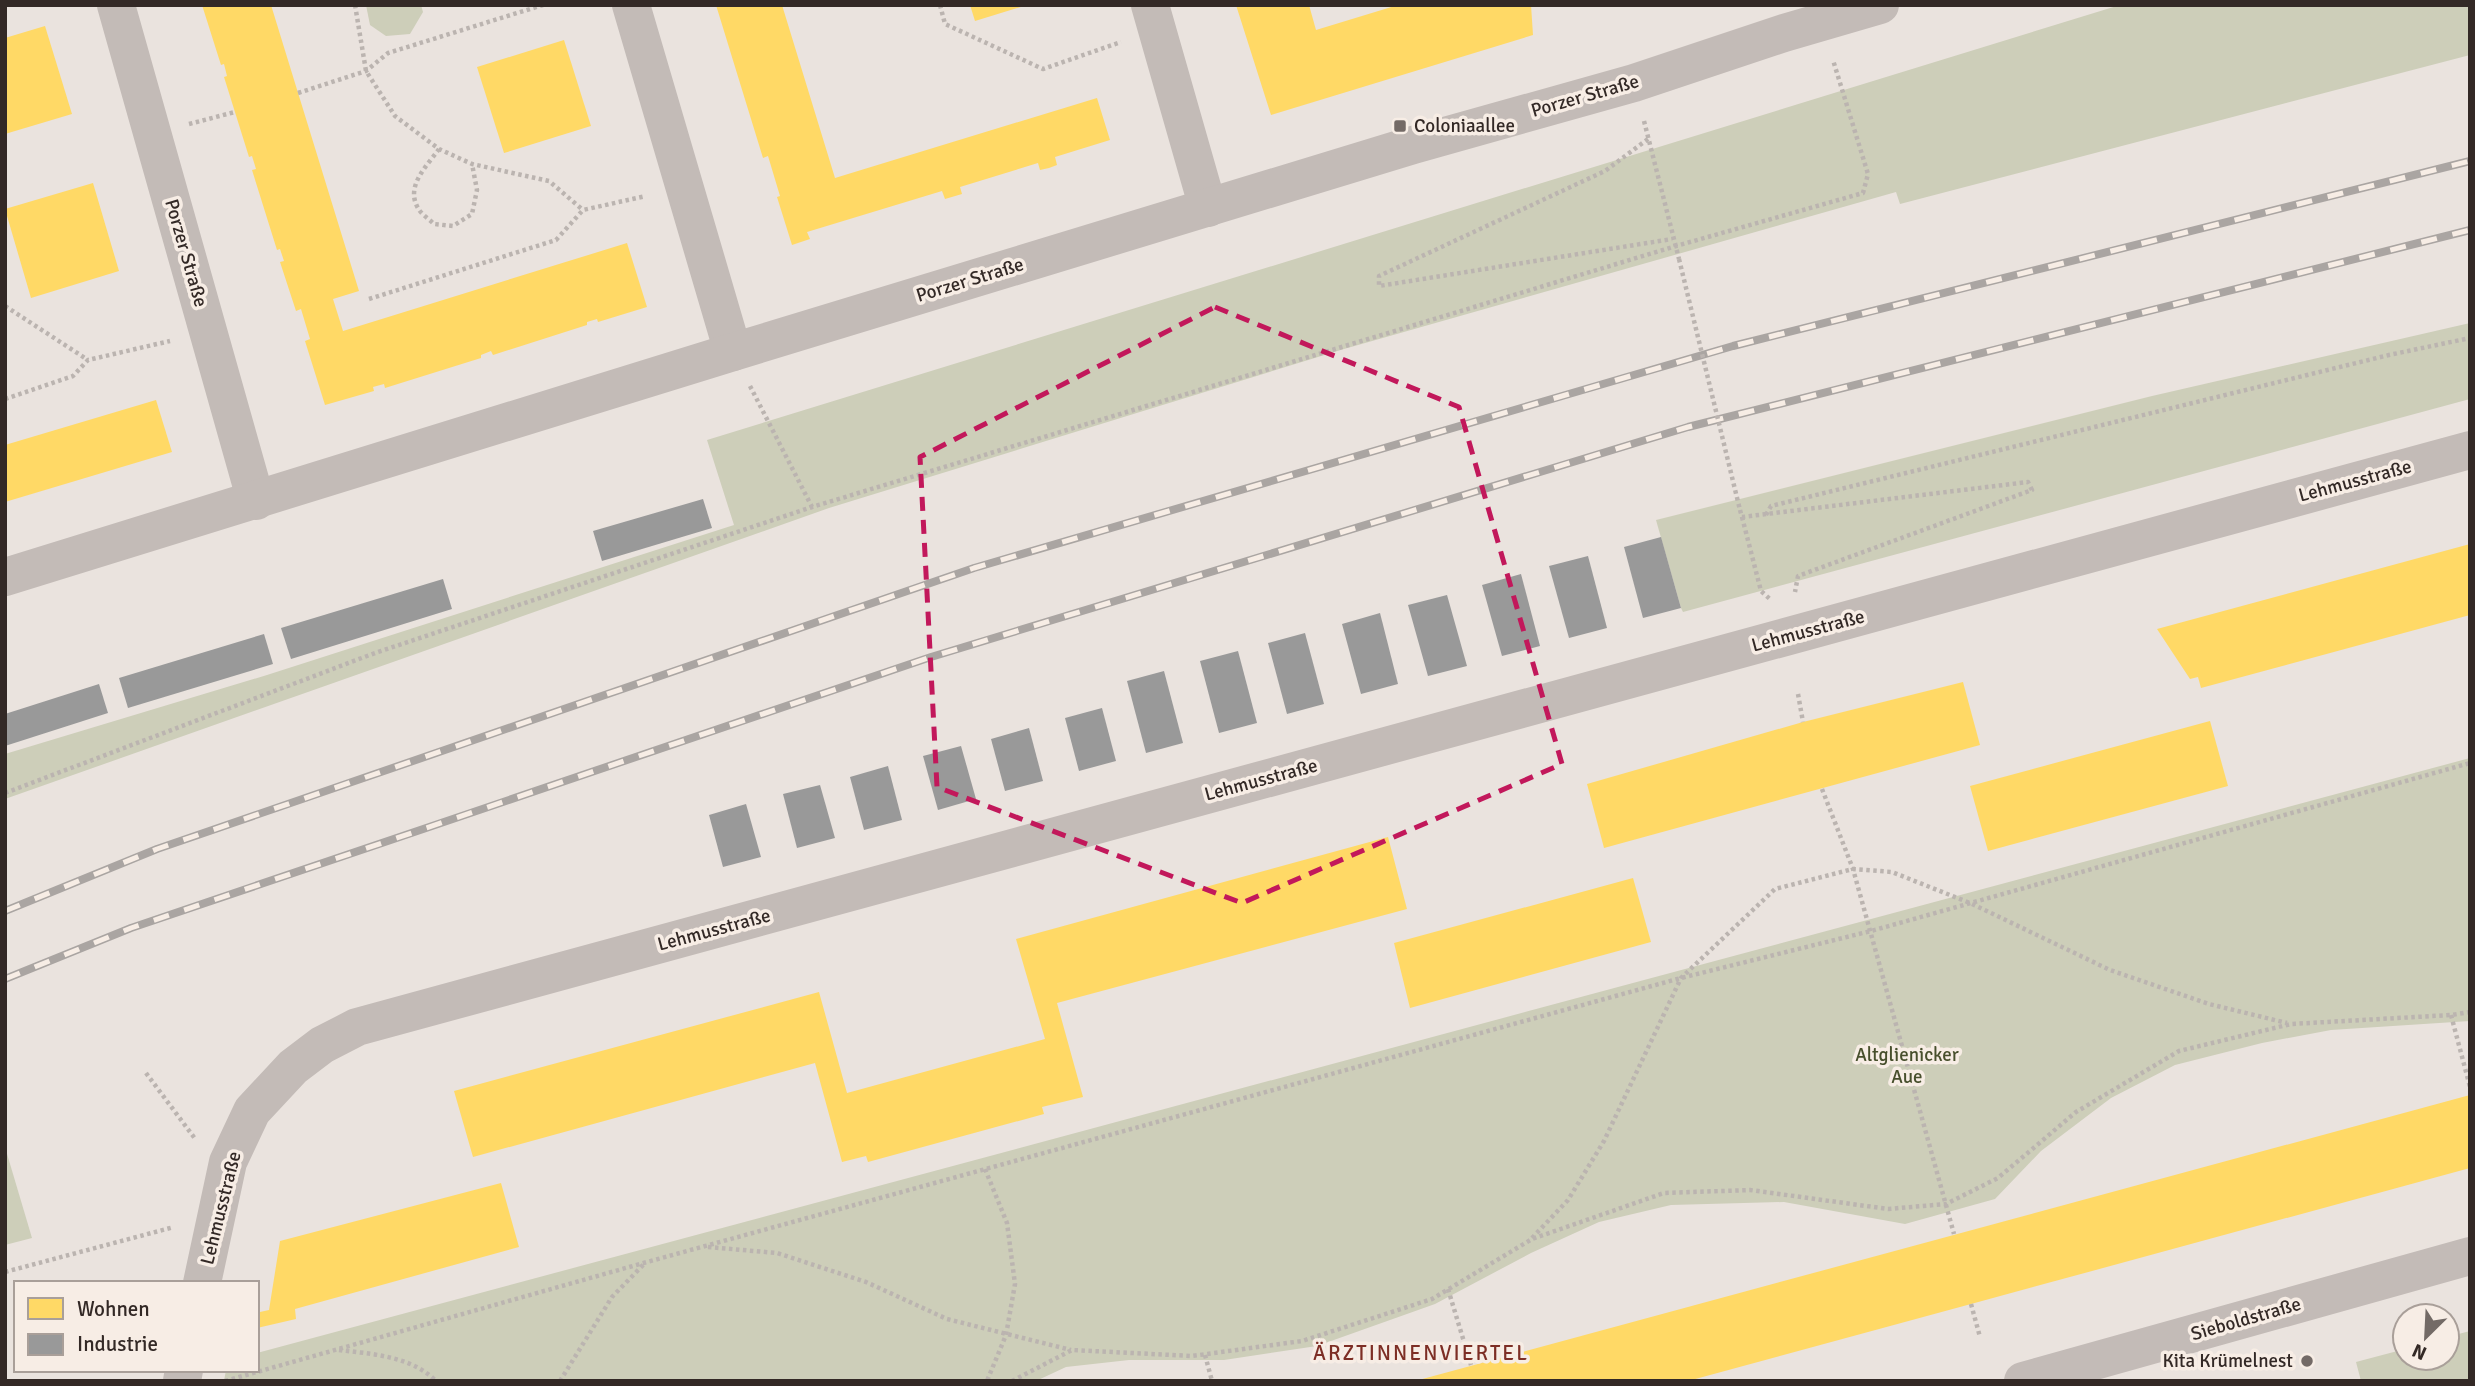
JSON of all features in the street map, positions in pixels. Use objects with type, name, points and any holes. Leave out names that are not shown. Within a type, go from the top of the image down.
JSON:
[{"type":"street","name":"Porzer Straße","points":[[116,5],[256,500]]},
{"type":"street","points":[[631,5],[733,352]]},
{"type":"street","name":"Porzer Straße","points":[[5,577],[1413,145],[1634,83],[1780,19],[1823,22],[1880,5]]},
{"type":"street","points":[[1154,18],[1208,208]]},
{"type":"street","name":"Lehmusstraße","points":[[202,1281],[228,1162],[253,1111],[293,1068],[322,1045],[357,1027],[2470,450]]},
{"type":"street","name":"Sieboldstraße","points":[[2023,1381],[2470,1256]]},
{"type":"path","points":[[355,5],[366,71],[395,116],[439,149],[472,164],[549,181],[583,210]]},
{"type":"path","points":[[298,93],[366,71],[387,53],[543,5]]},
{"type":"path","points":[[940,5],[945,24],[1043,69],[1154,18]]},
{"type":"path","points":[[5,793],[375,653],[812,507],[1676,246],[1863,193],[1868,173],[1823,22]]},
{"type":"path","points":[[1672,239],[1380,286],[1378,276],[1605,171],[1648,139],[1760,591]]},
{"type":"path","points":[[439,149],[417,177],[414,193],[417,208],[433,225],[453,226],[472,214],[477,190],[472,164]]},
{"type":"path","points":[[369,299],[556,240],[583,210],[685,188]]},
{"type":"path","points":[[5,306],[88,360]]},
{"type":"path","points":[[5,399],[73,376],[88,360],[208,332]]},
{"type":"path","points":[[1766,515],[1772,506],[2389,355],[2470,338]]},
{"type":"path","points":[[768,421],[812,507]]},
{"type":"path","points":[[1742,517],[2028,482],[2032,490],[1798,576],[1795,593]]},
{"type":"path","points":[[1798,694],[1803,722]]},
{"type":"path","points":[[259,1371],[703,1246],[1681,978],[1871,931],[2470,764]]},
{"type":"path","points":[[1822,789],[1853,869],[1954,1234]]},
{"type":"path","points":[[1532,1238],[1568,1200],[1604,1141],[1681,978],[1775,889],[1853,869],[1892,872],[1970,903],[2110,970],[2209,1004],[2291,1024]]},
{"type":"path","points":[[703,1246],[777,1253],[866,1282],[947,1319],[1072,1350],[1192,1356],[1303,1341],[1432,1299],[1532,1238],[1664,1193],[1750,1190],[1888,1209],[1946,1204],[1998,1178],[2077,1112],[2179,1051],[2291,1024],[2470,1012]]},
{"type":"path","points":[[2451,1015],[2470,1087]]},
{"type":"path","points":[[146,1073],[201,1146]]},
{"type":"path","points":[[985,1169],[1007,1223],[1015,1284],[1006,1335],[987,1381]]},
{"type":"path","points":[[5,1272],[184,1225]]},
{"type":"path","points":[[560,1381],[612,1297],[646,1262]]},
{"type":"path","points":[[1448,1289],[1471,1365]]},
{"type":"path","points":[[1972,1304],[1980,1337]]},
{"type":"path","points":[[337,1349],[388,1356],[425,1370],[436,1381]]},
{"type":"path","points":[[1012,1381],[1072,1350]]},
{"type":"path","points":[[1205,1354],[1212,1381]]},
{"type":"path","points":[[225,1381],[256,1372]]},
{"type":"highlighted area","points":[[1215,307],[1459,407],[1562,764],[1242,903],[937,787],[920,457]]},
{"type":"green space","points":[[366,5],[421,5],[423,12],[410,34],[386,36],[370,25]]},
{"type":"green space","points":[[2120,5],[2470,5],[2470,55],[1900,204],[1896,192],[1344,349],[829,508],[5,799],[5,754],[267,675],[734,525],[707,440]]},
{"type":"green space","points":[[2470,323],[2470,399],[1683,612],[1681,608],[1656,520],[2152,396]]},
{"type":"green space","name":"Altglienicker Aue","points":[[2470,758],[2470,1021],[2331,1030],[2262,1043],[2175,1065],[2111,1098],[2041,1151],[1995,1199],[1905,1224],[1784,1202],[1671,1205],[1599,1222],[1531,1253],[1435,1304],[1317,1346],[1224,1360],[1129,1360],[1066,1367],[1036,1381],[224,1381],[226,1372],[259,1372],[259,1352]]},
{"type":"green space","points":[[5,1147],[32,1238],[5,1245]]},
{"type":"green space","points":[[2470,1331],[2470,1381],[2361,1381],[2356,1362],[2391,1353],[2391,1372],[2461,1372],[2461,1333]]},
{"type":"building: Wohnen","points":[[202,5],[271,5],[359,291],[333,299],[343,331],[627,243],[647,307],[598,322],[597,319],[587,322],[587,325],[493,355],[491,351],[481,355],[481,358],[385,388],[384,384],[373,387],[374,391],[325,405],[305,341],[310,339],[301,309],[296,311],[280,262],[284,261],[280,249],[277,250],[252,170],[256,169],[252,156],[249,157],[224,77],[227,76],[224,64],[221,65]]},
{"type":"building: Wohnen","points":[[716,5],[782,5],[835,178],[1097,98],[1110,140],[1055,157],[1057,165],[1049,168],[1040,170],[1038,163],[960,187],[962,194],[945,199],[942,191],[807,232],[810,239],[792,245],[768,156],[763,158]]},
{"type":"building: Wohnen","points":[[970,5],[1024,5],[1024,6],[975,21]]},
{"type":"building: Wohnen","points":[[1236,5],[1309,5],[1316,30],[1398,5],[1531,5],[1533,35],[1271,115]]},
{"type":"building: Wohnen","points":[[45,26],[72,114],[5,134],[5,38]]},
{"type":"building: Wohnen","points":[[564,40],[591,126],[504,153],[477,67]]},
{"type":"building: Wohnen","points":[[93,183],[119,271],[31,298],[5,209]]},
{"type":"building: Wohnen","points":[[156,400],[172,452],[5,502],[5,445]]},
{"type":"building: Wohnen","points":[[2470,544],[2470,615],[2201,688],[2198,677],[2190,679],[2157,629]]},
{"type":"building: Wohnen","points":[[1963,682],[1980,745],[1604,848],[1587,784],[1803,722]]},
{"type":"building: Wohnen","points":[[2210,721],[2228,786],[1988,851],[1970,786]]},
{"type":"building: Wohnen","points":[[1388,837],[1407,909],[1057,1003],[1083,1097],[1042,1107],[1044,1114],[868,1162],[866,1156],[842,1162],[815,1063],[473,1157],[454,1091],[819,992],[847,1093],[1045,1039],[1016,939]]},
{"type":"building: Wohnen","points":[[1633,878],[1651,942],[1410,1008],[1394,943]]},
{"type":"building: Wohnen","points":[[2470,1095],[2470,1168],[1688,1381],[1415,1381]]},
{"type":"building: Wohnen","points":[[501,1183],[519,1247],[295,1309],[296,1319],[259,1328],[260,1312],[269,1310],[280,1241]]},
{"type":"building: Industrie","points":[[703,499],[712,528],[602,561],[593,531]]},
{"type":"building: Industrie","points":[[1661,537],[1681,608],[1643,618],[1624,547]]},
{"type":"building: Industrie","points":[[1588,556],[1607,628],[1569,638],[1549,566]]},
{"type":"building: Industrie","points":[[1521,574],[1540,646],[1502,656],[1482,585]]},
{"type":"building: Industrie","points":[[443,579],[452,609],[291,659],[281,628]]},
{"type":"building: Industrie","points":[[1447,595],[1467,666],[1428,676],[1408,605]]},
{"type":"building: Industrie","points":[[1380,613],[1398,684],[1361,694],[1342,624]]},
{"type":"building: Industrie","points":[[1305,633],[1324,704],[1287,714],[1268,643]]},
{"type":"building: Industrie","points":[[264,634],[273,664],[128,708],[119,678]]},
{"type":"building: Industrie","points":[[1238,651],[1257,723],[1219,733],[1200,661]]},
{"type":"building: Industrie","points":[[1164,671],[1183,743],[1146,753],[1127,681]]},
{"type":"building: Industrie","points":[[99,684],[108,713],[5,746],[5,714]]},
{"type":"building: Industrie","points":[[1102,708],[1116,761],[1079,771],[1065,718]]},
{"type":"building: Industrie","points":[[1029,728],[1043,781],[1005,791],[991,739]]},
{"type":"building: Industrie","points":[[961,746],[976,799],[938,810],[923,756]]},
{"type":"building: Industrie","points":[[888,766],[902,820],[864,830],[850,777]]},
{"type":"building: Industrie","points":[[820,785],[835,838],[797,848],[783,794]]},
{"type":"building: Industrie","points":[[746,804],[761,857],[723,867],[709,815]]},
{"type":"railway","points":[[5,911],[157,849],[974,568],[1733,346],[2470,161]]},
{"type":"railway","points":[[5,979],[131,928],[931,657],[1688,427],[2470,230]]},
{"type":"place","name":"Coloniaallee","points":[[1400,126]]},
{"type":"place","name":"Kita Krümelnest","points":[[2307,1361]]},
{"type":"district","name":"ÄRZTINNENVIERTEL","points":[[1421,1353]]}]
